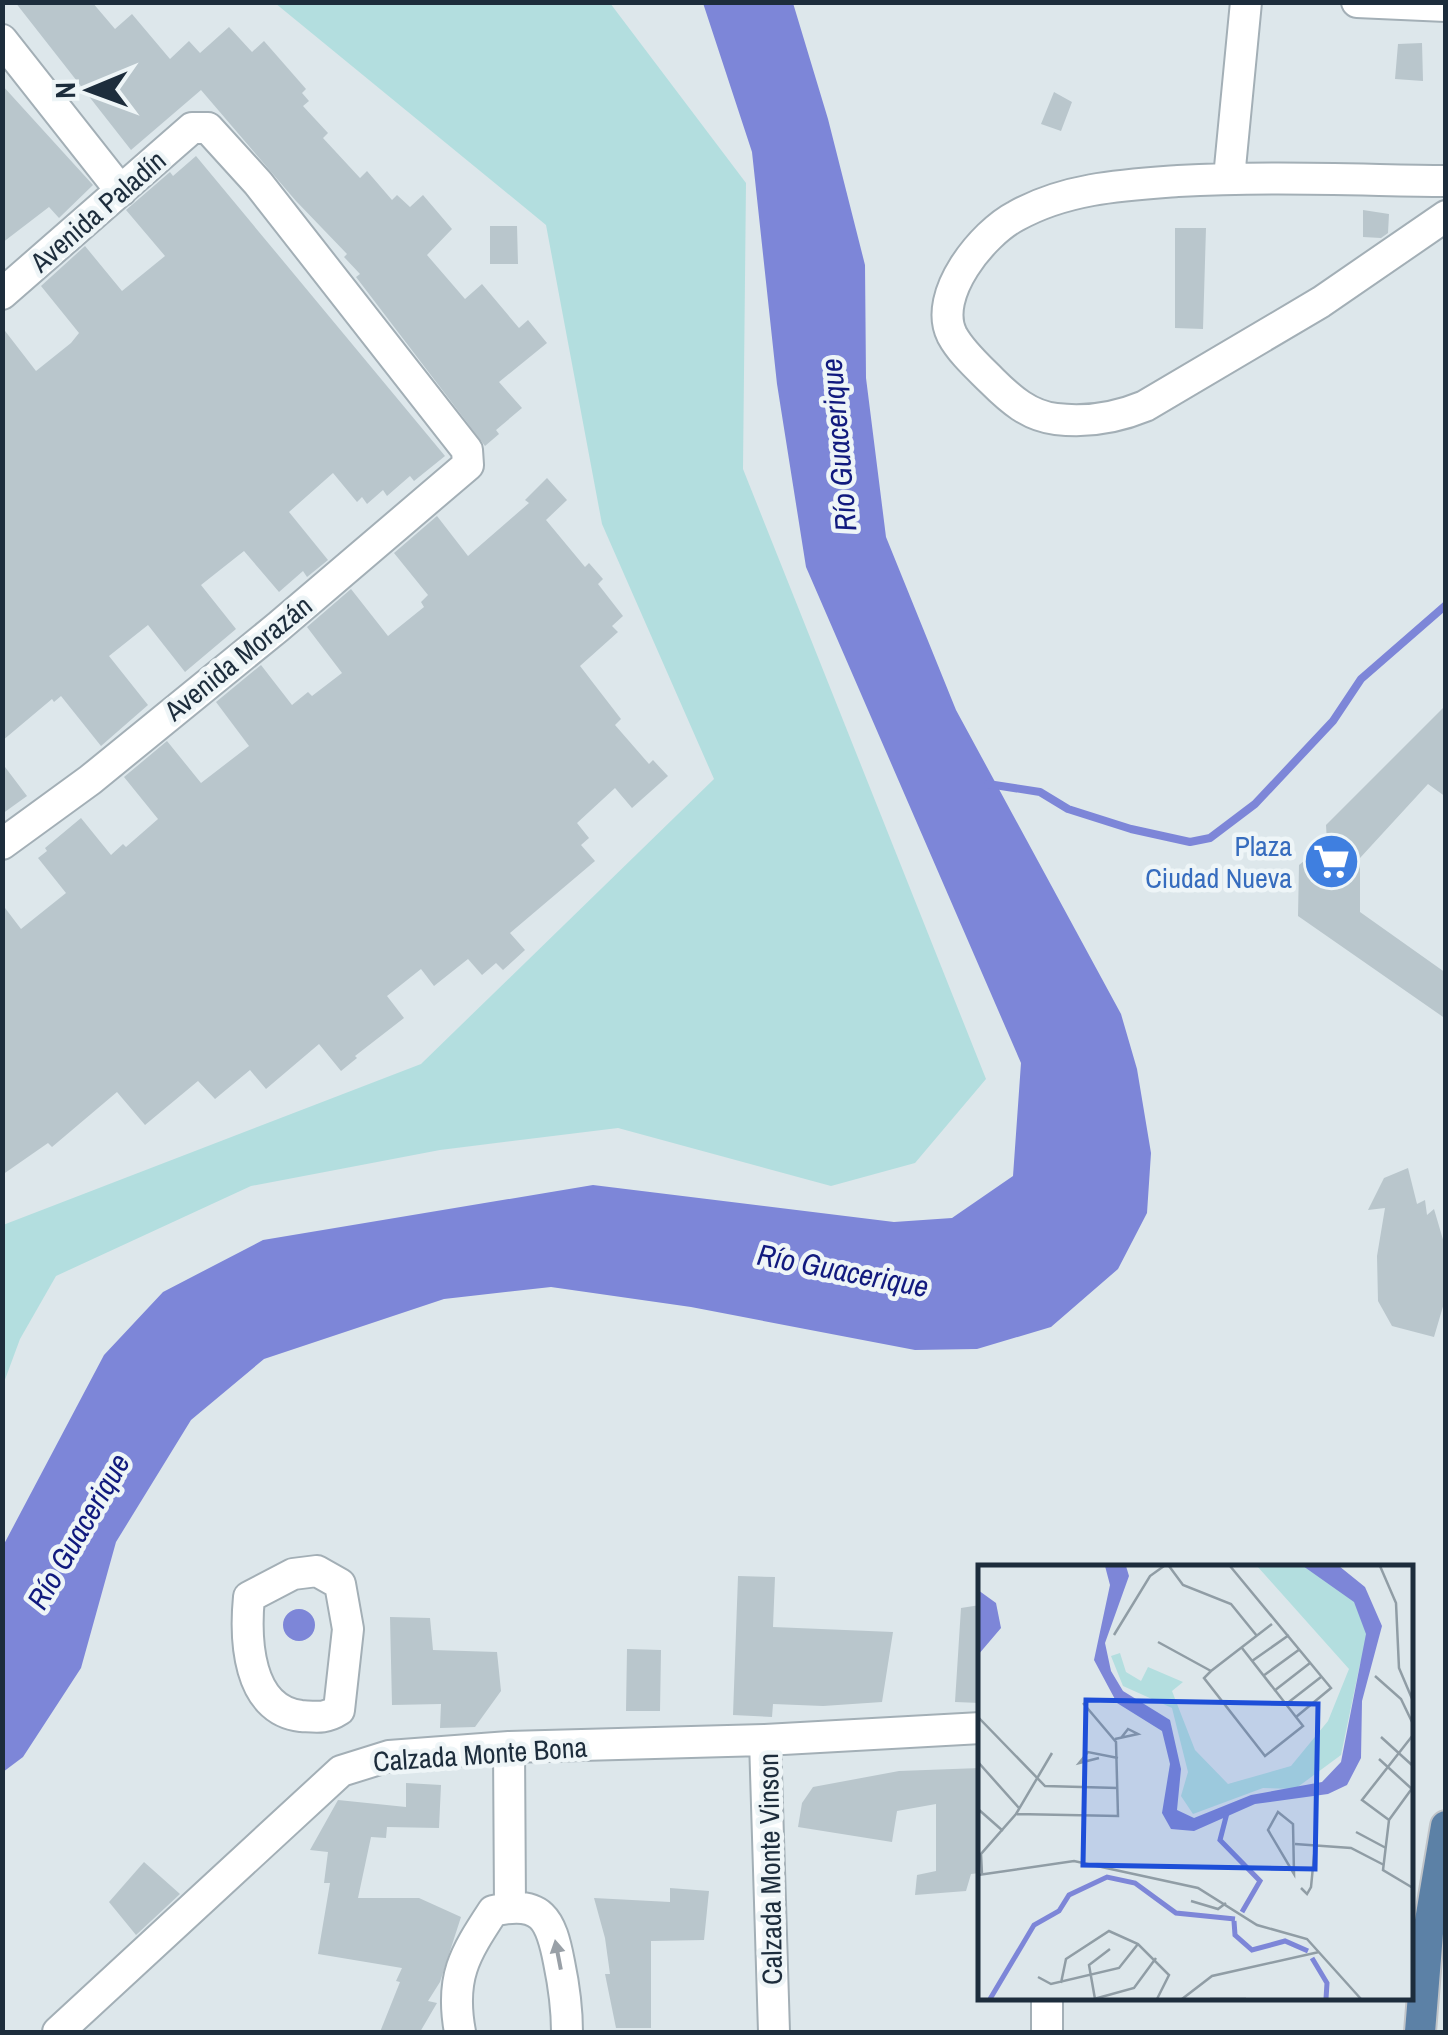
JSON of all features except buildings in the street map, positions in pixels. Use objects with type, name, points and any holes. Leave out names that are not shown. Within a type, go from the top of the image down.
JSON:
[{"type":"main road","points":[[1420,2032],[1428,1933],[1446,1826]]},
{"type":"street","points":[[1229,178],[1246,2]]},
{"type":"street","points":[[1357,2],[1446,6]]},
{"type":"street","points":[[2,40],[121,191]]},
{"type":"street","name":"Avenida Paladín","points":[[6,284],[192,128],[208,128],[258,184],[467,450],[468,464]]},
{"type":"street","points":[[1446,180],[1229,178],[1105,186],[1060,198],[1014,216],[978,247],[955,282],[948,311],[951,333],[974,362],[1026,410],[1054,419],[1114,419],[1145,406],[1321,302],[1446,216]]},
{"type":"street","name":"Avenida Morazán","points":[[2,844],[90,780],[278,628],[468,464]]},
{"type":"street","points":[[317,1571],[340,1584],[348,1629],[346,1658],[338,1710],[326,1718],[290,1714],[266,1698],[250,1661],[246,1630],[249,1597],[293,1574],[317,1571]]},
{"type":"street","points":[[326,1718],[341,1771]]},
{"type":"street","name":"Calzada Monte Vinson","points":[[774,2032],[765,1740],[978,1728]]},
{"type":"street","name":"Calzada Monte Bona","points":[[58,2032],[341,1771],[389,1756],[508,1747],[765,1740]]},
{"type":"street","points":[[508,1747],[510,1906]]},
{"type":"street","points":[[460,2032],[455,2006],[463,1958],[493,1911],[510,1906],[532,1910],[552,1926],[567,2001],[567,2032]]},
{"type":"street","points":[[1047,2000],[1047,2032]]},
{"type":"shaded area","points":[[275,3],[610,3],[746,183],[743,469],[986,1079],[915,1163],[831,1186],[618,1128],[440,1150],[251,1186],[56,1276],[20,1339],[3,1385],[3,1225],[421,1064],[714,779],[602,524],[546,225]]},
{"type":"water","name":"Río Guacerique","points":[[703,3],[793,3],[828,119],[865,265],[866,378],[886,537],[956,710],[1121,1014],[1137,1069],[1151,1153],[1147,1213],[1118,1269],[1051,1327],[977,1349],[915,1350],[691,1307],[551,1287],[444,1299],[264,1359],[191,1420],[116,1542],[81,1668],[23,1757],[3,1772],[3,1546],[104,1355],[163,1292],[263,1240],[593,1185],[894,1222],[952,1218],[1013,1176],[1021,1063],[806,567],[777,384],[752,152]]},
{"type":"water","points":[[299,1609],[310,1614],[315,1625],[310,1636],[299,1641],[288,1636],[283,1625],[288,1614]]},
{"type":"waterway","points":[[988,784],[1040,792],[1068,809],[1131,829],[1190,842],[1210,838],[1255,804],[1333,721],[1361,679],[1446,605]]},
{"type":"place","name":"Plaza Ciudad Nueva","points":[[1331,862]]}]
